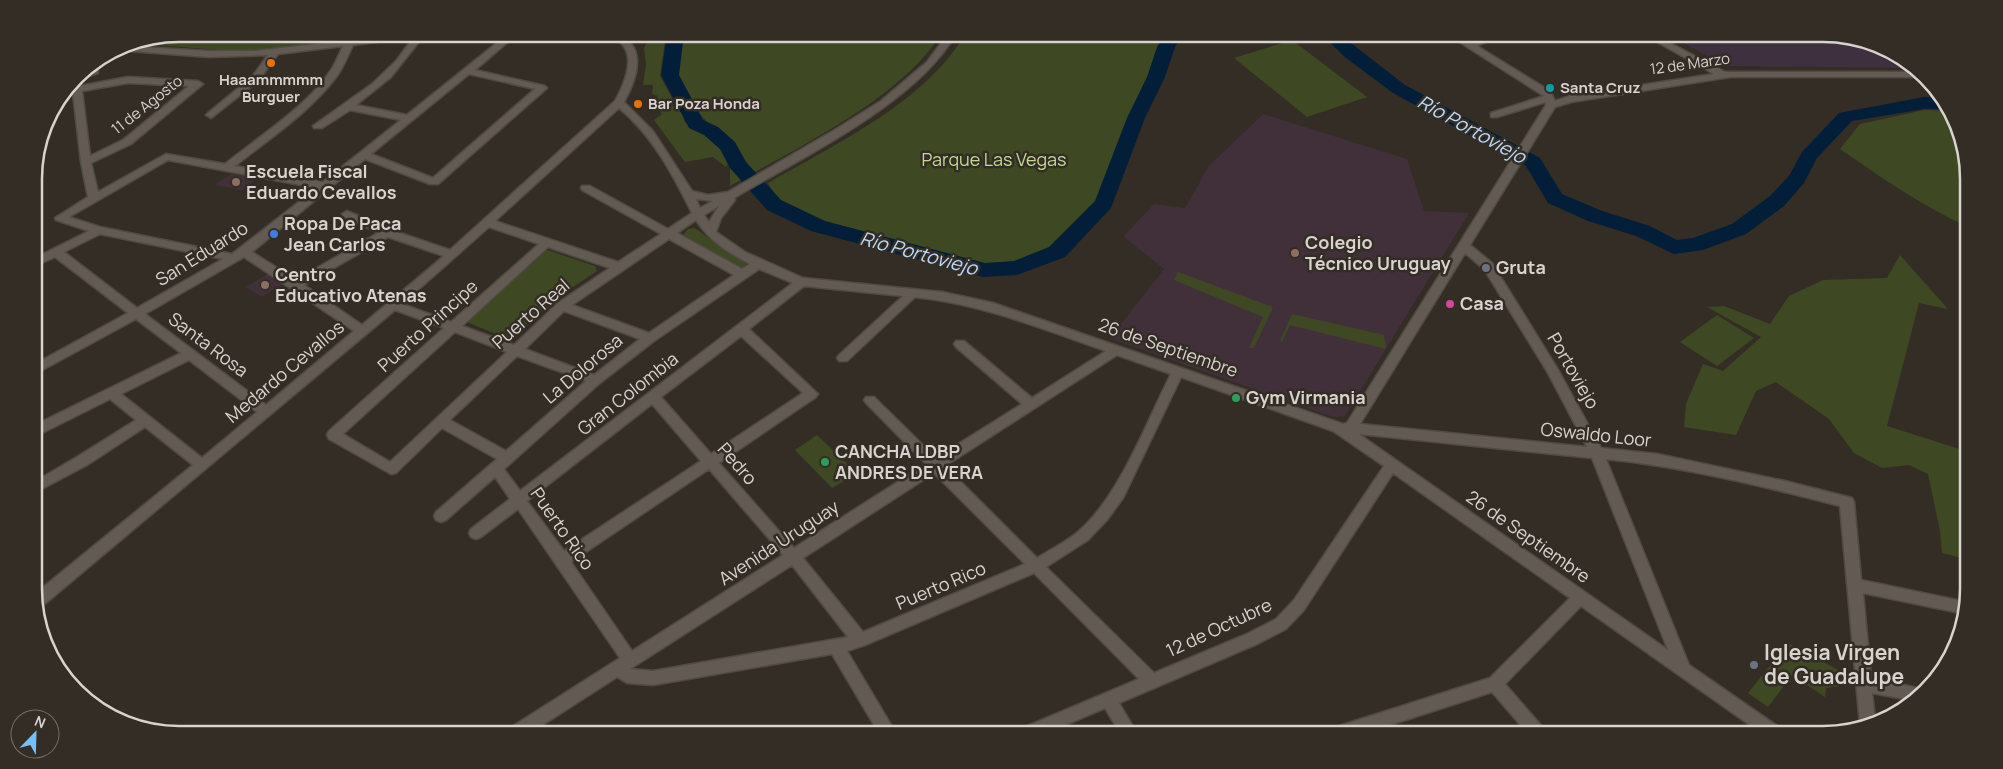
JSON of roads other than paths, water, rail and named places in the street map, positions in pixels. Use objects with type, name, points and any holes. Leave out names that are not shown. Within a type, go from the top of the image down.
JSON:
[{"type":"street","points":[[137,49],[209,54],[274,53],[363,42]]},
{"type":"street","points":[[318,126],[348,107],[383,80],[414,42]]},
{"type":"street","name":"San Eduardo","points":[[43,366],[239,255],[503,42]]},
{"type":"street","points":[[619,103],[630,82],[631,54],[625,42]]},
{"type":"street","points":[[710,233],[716,217],[737,193],[867,114],[902,89],[930,64],[946,42]]},
{"type":"street","points":[[1347,431],[1464,246],[1538,126],[1551,101],[1546,93],[1464,42]]},
{"type":"street","points":[[1470,46],[1479,42]]},
{"type":"street","points":[[1663,42],[1726,74]]},
{"type":"street","points":[[1669,42],[1726,74]]},
{"type":"street","points":[[228,167],[276,128],[323,85],[334,72],[348,44]]},
{"type":"street","points":[[211,114],[255,80],[274,53]]},
{"type":"street","points":[[364,155],[434,182],[542,88],[468,71]]},
{"type":"street","name":"12 de Marzo","points":[[1494,115],[1551,101],[1726,74],[1913,75]]},
{"type":"street","name":"11 de Agosto","points":[[81,85],[128,80],[198,84],[127,142],[86,162]]},
{"type":"street","points":[[75,92],[86,162],[94,198]]},
{"type":"street","name":"26 de Septiembre","points":[[619,103],[651,135],[710,233],[724,244],[758,263],[802,282],[913,293],[977,303],[1347,431],[1764,726]]},
{"type":"street","name":"Medardo Cevallos","points":[[43,596],[452,255],[619,103]]},
{"type":"street","points":[[348,107],[409,118]]},
{"type":"street","points":[[326,186],[166,157],[60,218],[99,230],[239,255],[296,285],[362,331]]},
{"type":"street","points":[[586,188],[742,274]]},
{"type":"street","points":[[688,194],[708,198],[737,193]]},
{"type":"street","name":"Puerto Real","points":[[391,469],[562,306],[698,214],[737,193]]},
{"type":"street","points":[[347,214],[387,233],[452,255]]},
{"type":"street","points":[[488,223],[620,267]]},
{"type":"street","points":[[43,258],[99,230]]},
{"type":"street","points":[[296,285],[387,233]]},
{"type":"street","name":"Puerto Principe","points":[[391,469],[334,435],[547,242]]},
{"type":"street","name":"Portoviejo","points":[[1464,246],[1488,266],[1556,376],[1597,453],[1683,668]]},
{"type":"street","name":"Santa Rosa","points":[[56,252],[266,412]]},
{"type":"street","name":"La Dolorosa","points":[[441,516],[596,380],[650,338],[758,263]]},
{"type":"street","name":"Gran Colombia","points":[[476,533],[802,282]]},
{"type":"street","points":[[843,358],[913,293]]},
{"type":"street","points":[[393,305],[596,380]]},
{"type":"street","points":[[562,306],[650,338]]},
{"type":"street","points":[[562,560],[812,394],[741,329]]},
{"type":"street","points":[[960,344],[1031,404]]},
{"type":"street","name":"Avenida Uruguay","points":[[527,726],[1116,350]]},
{"type":"street","points":[[42,428],[190,354]]},
{"type":"street","name":"Puerto Rico","points":[[496,468],[562,560],[625,665],[627,676],[653,678],[836,647],[860,640],[1036,566],[1082,536],[1111,505],[1127,479],[1178,371]]},
{"type":"street","points":[[111,393],[202,465]]},
{"type":"street","name":"Pedro","points":[[653,397],[793,556],[860,640]]},
{"type":"street","points":[[870,400],[1152,682]]},
{"type":"street","points":[[42,484],[82,462],[145,420]]},
{"type":"street","points":[[441,421],[507,458]]},
{"type":"street","name":"Oswaldo Loor","points":[[1347,431],[1657,459],[1712,469],[1847,502],[1854,585]]},
{"type":"street","name":"12 de Octubre","points":[[1046,726],[1252,639],[1281,624],[1298,605],[1392,464]]},
{"type":"street","points":[[1867,719],[1854,585],[1959,607]]},
{"type":"street","points":[[1373,726],[1495,684],[1580,597]]},
{"type":"street","points":[[836,647],[884,726]]},
{"type":"street","points":[[1495,684],[1531,726]]},
{"type":"street","points":[[1863,684],[1913,693]]},
{"type":"street","points":[[1108,701],[1124,726]]},
{"type":"waterway","name":"Río Portoviejo","points":[[674,42],[670,75],[696,124],[711,131],[728,146],[737,164],[774,205],[818,226],[983,270],[1017,268],[1057,252],[1104,203],[1136,118],[1156,77],[1169,42]]},
{"type":"waterway","name":"Río Portoviejo","points":[[1338,42],[1399,89],[1533,162],[1555,198],[1595,216],[1643,231],[1674,247],[1696,245],[1739,229],[1777,201],[1797,179],[1809,156],[1846,117],[1924,103],[1937,104]]},
{"type":"place","name":"Haaammmmm Burguer","points":[[271,63]]},
{"type":"place","name":"Santa Cruz","points":[[1550,88]]},
{"type":"place","name":"Bar Poza Honda","points":[[638,104]]},
{"type":"place","name":"Escuela Fiscal Eduardo Cevallos","points":[[236,182]]},
{"type":"place","name":"Ropa De Paca Jean Carlos","points":[[274,234]]},
{"type":"place","name":"Colegio Técnico Uruguay","points":[[1295,253]]},
{"type":"place","name":"Gruta","points":[[1486,268]]},
{"type":"place","name":"Centro Educativo Atenas","points":[[265,285]]},
{"type":"place","name":"Casa","points":[[1450,304]]},
{"type":"place","name":"Gym Virmania","points":[[1236,398]]},
{"type":"place","name":"CANCHA LDBP ANDRES DE VERA","points":[[825,462]]},
{"type":"place","name":"Iglesia Virgen de Guadalupe","points":[[1754,665]]},
{"type":"park label","name":"Parque Las Vegas","points":[[994,160]]}]
